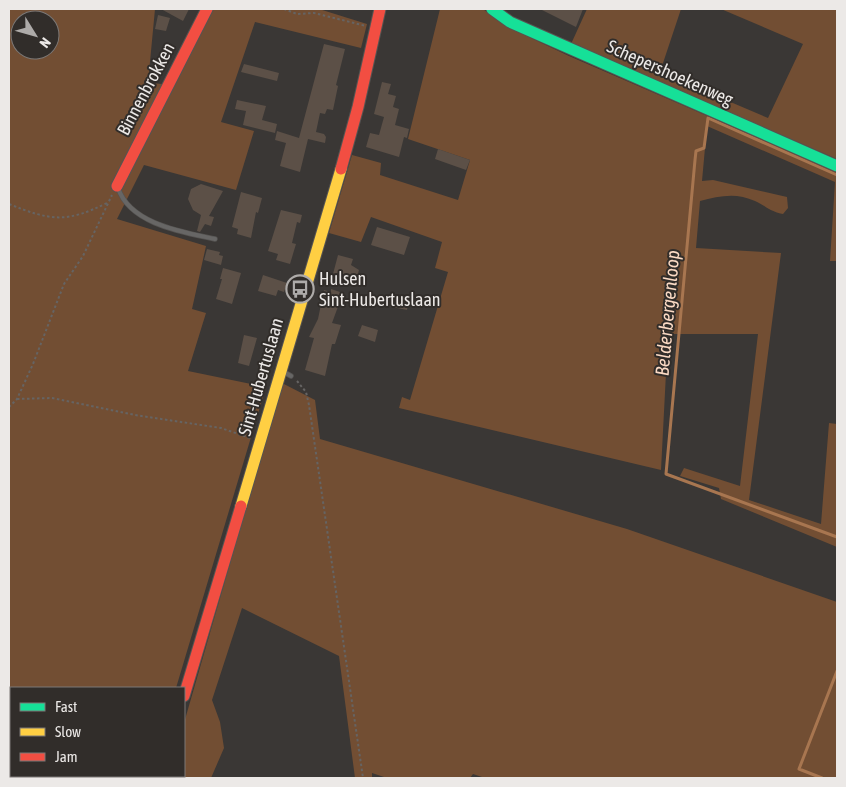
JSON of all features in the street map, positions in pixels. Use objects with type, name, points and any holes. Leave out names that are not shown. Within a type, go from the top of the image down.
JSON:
[{"type":"street","name":"Binnenbrokken","points":[[117,186],[207,9]]},
{"type":"street","name":"Sint-Hubertuslaan","points":[[185,693],[339,177],[358,107],[380,9]]},
{"type":"street","name":"Schepershoekenweg","points":[[492,9],[510,22],[837,166]]},
{"type":"lane","points":[[117,186],[121,197],[129,207],[147,220],[216,239]]},
{"type":"lane","points":[[281,370],[291,376]]},
{"type":"path","points":[[284,9],[297,14],[314,13],[376,29]]},
{"type":"path","points":[[9,408],[17,399],[64,284],[83,256],[107,203],[117,186]]},
{"type":"path","points":[[9,204],[57,218],[81,216],[107,203]]},
{"type":"path","points":[[291,376],[301,384],[309,405],[363,778]]},
{"type":"path","points":[[17,399],[52,398],[135,415],[221,428],[260,441]]},
{"type":"shaded area","points":[[9,9],[155,9],[148,83],[163,84],[212,9],[319,9],[367,24],[361,48],[255,22],[221,122],[254,131],[236,190],[144,165],[117,219],[206,246],[192,309],[206,313],[188,371],[266,387],[176,687],[10,687],[9,723]]},
{"type":"shaded area","points":[[440,9],[483,9],[504,25],[569,56],[837,172],[837,261],[830,261],[835,182],[707,126],[702,181],[713,180],[787,197],[788,208],[783,214],[778,213],[741,196],[721,196],[700,201],[696,248],[781,253],[749,500],[821,524],[829,423],[837,424],[837,547],[721,499],[719,488],[680,476],[684,468],[740,486],[758,334],[668,334],[661,470],[399,408],[402,397],[410,400],[448,272],[435,268],[442,242],[371,217],[361,242],[329,233],[352,155],[381,163],[380,175],[458,200],[470,160],[408,139]]},
{"type":"shaded area","points":[[587,9],[681,9],[660,72],[768,118],[803,44],[721,9],[837,9],[837,159],[571,44]]},
{"type":"shaded area","points":[[282,383],[315,400],[320,439],[627,529],[837,602],[837,778],[485,778],[473,774],[470,778],[387,778],[372,773],[372,778],[355,778],[339,656],[242,608],[212,700],[220,722],[224,748],[211,778],[168,778],[185,777],[185,720]]},
{"type":"shaded area","points":[[9,723],[10,777],[27,778],[9,778]]},
{"type":"building","points":[[161,9],[189,9],[183,21]]},
{"type":"building","points":[[540,9],[583,9],[576,27]]},
{"type":"building","points":[[158,15],[170,18],[166,31],[155,29]]},
{"type":"building","points":[[324,44],[345,49],[336,85],[338,86],[333,110],[327,109],[325,114],[320,113],[316,132],[324,134],[326,137],[325,143],[308,139],[300,172],[280,166],[286,143],[275,140],[277,131],[299,138]]},
{"type":"building","points":[[244,64],[279,73],[277,81],[241,72]]},
{"type":"building","points":[[382,82],[391,84],[388,94],[396,96],[393,107],[399,109],[395,125],[409,129],[407,138],[404,137],[399,157],[366,147],[370,133],[379,135],[384,117],[374,114]]},
{"type":"building","points":[[237,100],[266,106],[262,120],[277,124],[275,133],[243,125],[246,111],[235,109]]},
{"type":"building","points":[[438,149],[470,160],[466,170],[435,159]]},
{"type":"building","points":[[201,184],[223,191],[209,216],[214,217],[211,226],[205,224],[200,232],[197,231],[201,215],[193,210],[188,199],[191,189]]},
{"type":"building","points":[[241,192],[262,198],[258,213],[256,212],[251,238],[237,234],[238,229],[232,227]]},
{"type":"building","points":[[281,210],[302,215],[300,223],[297,222],[292,243],[296,244],[290,264],[276,260],[278,254],[268,251]]},
{"type":"building","points":[[377,227],[410,237],[404,255],[371,245]]},
{"type":"building","points":[[207,249],[220,252],[219,255],[223,256],[221,265],[204,260]]},
{"type":"building","points":[[338,255],[353,259],[351,265],[359,270],[356,281],[333,274]]},
{"type":"building","points":[[223,268],[241,273],[232,304],[216,299]]},
{"type":"building","points":[[263,275],[287,283],[284,292],[278,290],[276,296],[258,291]]},
{"type":"building","points":[[331,289],[343,293],[332,323],[341,325],[335,344],[332,344],[325,376],[305,370],[314,338],[309,337],[318,319],[324,290],[331,292]]},
{"type":"building","points":[[390,296],[409,300],[407,310],[387,306]]},
{"type":"building","points":[[362,325],[378,330],[375,342],[358,336]]},
{"type":"building","points":[[244,335],[257,338],[249,366],[238,363]]},
{"type":"waterway","name":"Belderbergenloop","points":[[837,175],[708,118],[704,148],[696,151],[666,474],[837,537]]},
{"type":"waterway","name":"Belderbergenloop","points":[[822,778],[799,769],[837,671]]},
{"type":"traffic: fast","points":[[492,9],[510,22],[837,166]]},
{"type":"traffic: slow","points":[[241,506],[341,169]]},
{"type":"traffic: jam","points":[[117,186],[207,9]]},
{"type":"traffic: jam","points":[[341,169],[358,107],[380,9]]},
{"type":"traffic: jam","points":[[185,693],[241,506]]},
{"type":"place","name":"Hulsen Sint-Hubertuslaan","points":[[300,289]]}]
